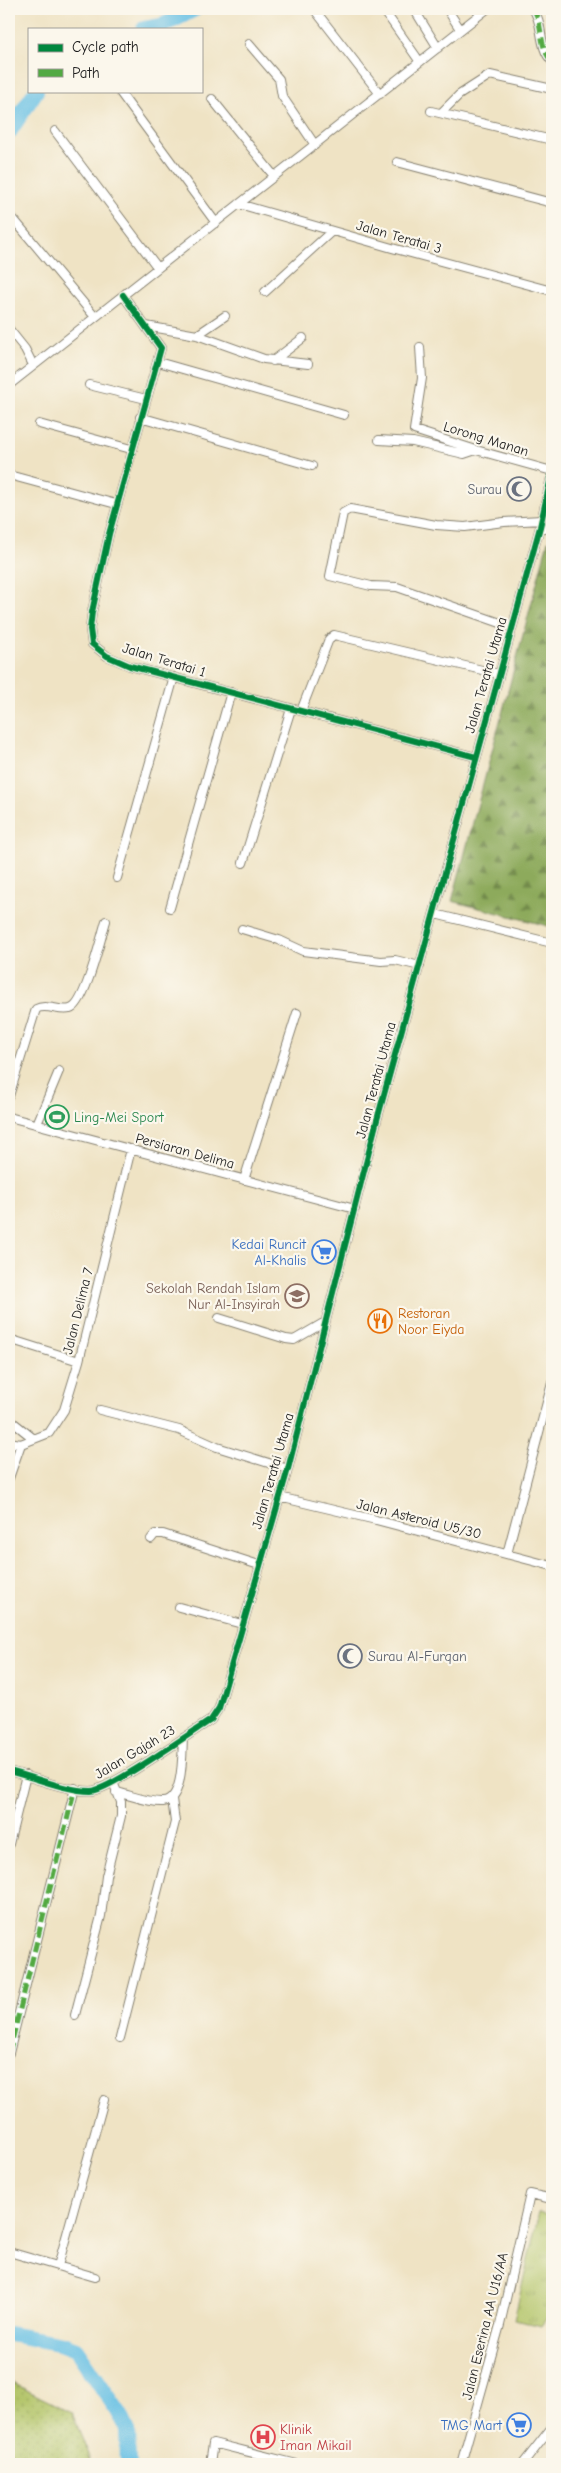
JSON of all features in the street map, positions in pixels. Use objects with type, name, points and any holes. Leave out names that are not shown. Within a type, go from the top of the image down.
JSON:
[{"type":"street","points":[[314,9],[380,94]]},
{"type":"street","points":[[384,9],[420,62]]},
{"type":"street","points":[[414,9],[438,48]]},
{"type":"street","points":[[447,9],[460,29]]},
{"type":"street","points":[[9,384],[487,9]]},
{"type":"street","points":[[533,9],[537,14],[545,48],[552,61]]},
{"type":"street","points":[[248,44],[279,80],[282,96],[316,145]]},
{"type":"street","points":[[441,113],[458,95],[490,75],[552,89]]},
{"type":"street","points":[[120,92],[216,223]]},
{"type":"street","points":[[212,98],[274,176]]},
{"type":"street","points":[[430,111],[552,140]]},
{"type":"street","points":[[55,131],[158,268]]},
{"type":"street","points":[[397,162],[552,203]]},
{"type":"street","name":"Jalan Teratai 3","points":[[239,204],[552,291]]},
{"type":"street","points":[[11,216],[95,317]]},
{"type":"street","points":[[265,292],[332,231]]},
{"type":"street","name":"Jalan Teratai 1","points":[[123,295],[160,345],[158,362],[140,417],[116,504],[92,612],[90,639],[96,648],[107,656],[130,666],[476,757]]},
{"type":"street","points":[[197,334],[226,316]]},
{"type":"street","points":[[146,326],[197,334],[273,361],[308,364]]},
{"type":"street","points":[[9,329],[25,349],[33,366]]},
{"type":"street","points":[[273,361],[303,338]]},
{"type":"street","name":"Lorong Manan","points":[[420,347],[422,378],[414,430],[552,472]]},
{"type":"street","points":[[158,362],[344,415]]},
{"type":"street","points":[[88,385],[146,399]]},
{"type":"street","points":[[140,417],[312,466]]},
{"type":"street","points":[[39,424],[131,449]]},
{"type":"street","points":[[380,440],[413,442],[464,454],[476,450]]},
{"type":"street","name":"Jalan Teratai Utama","points":[[223,1693],[288,1469],[325,1322],[420,966],[541,524],[552,472]]},
{"type":"street","points":[[9,475],[116,504]]},
{"type":"street","points":[[512,627],[397,587],[371,586],[330,576],[343,513],[350,509],[436,525],[465,527],[504,522],[541,524],[552,529]]},
{"type":"street","points":[[301,711],[329,639],[334,635],[500,674]]},
{"type":"street","points":[[117,878],[174,677]]},
{"type":"street","points":[[170,908],[231,692]]},
{"type":"street","points":[[243,863],[291,708]]},
{"type":"street","points":[[435,914],[552,943]]},
{"type":"street","points":[[9,1096],[36,1009],[43,1007],[68,1010],[76,1006],[84,992],[106,921]]},
{"type":"street","points":[[242,929],[279,940],[303,951],[381,961],[395,960],[420,966]]},
{"type":"street","points":[[244,1180],[297,1013]]},
{"type":"street","points":[[37,1124],[58,1071]]},
{"type":"street","name":"Persiaran Delima","points":[[9,1117],[355,1209]]},
{"type":"street","name":"Jalan Delima 7","points":[[21,1444],[49,1433],[64,1410],[79,1361],[131,1150]]},
{"type":"street","points":[[219,1318],[294,1340],[325,1322]]},
{"type":"street","points":[[9,1339],[79,1361]]},
{"type":"street","points":[[506,1554],[552,1384]]},
{"type":"street","points":[[100,1410],[179,1430],[217,1447],[288,1469]]},
{"type":"street","points":[[9,1419],[34,1439]]},
{"type":"street","points":[[9,1442],[21,1444],[9,1478]]},
{"type":"street","name":"Jalan Asteroid U5/30","points":[[280,1497],[552,1566]]},
{"type":"street","points":[[151,1539],[154,1534],[163,1534],[259,1565]]},
{"type":"street","points":[[179,1607],[242,1624]]},
{"type":"street","name":"Jalan Gajah 23","points":[[9,1771],[94,1791],[113,1782],[183,1738],[216,1714],[223,1693]]},
{"type":"street","points":[[120,2038],[175,1822],[172,1799],[178,1789],[183,1738]]},
{"type":"street","points":[[9,1844],[26,1775]]},
{"type":"street","points":[[74,2015],[101,1916],[106,1876],[121,1816],[121,1802],[113,1782]]},
{"type":"street","points":[[9,2053],[75,1788]]},
{"type":"street","points":[[116,1792],[154,1801],[164,1802],[172,1799]]},
{"type":"street","points":[[58,2266],[104,2100]]},
{"type":"street","name":"Jalan Eserina AA U16/AA","points":[[461,2464],[500,2325],[530,2194],[552,2199]]},
{"type":"street","points":[[9,2252],[95,2277]]},
{"type":"street","points":[[523,2464],[552,2427]]},
{"type":"street","points":[[210,2464],[213,2443],[297,2464]]},
{"type":"green space","points":[[548,541],[552,542],[552,927],[452,901]]},
{"type":"green space","points":[[539,2212],[552,2215],[552,2311],[541,2326],[514,2320]]},
{"type":"green space","points":[[9,2381],[72,2413],[90,2457],[89,2464],[9,2464]]},
{"type":"waterway","points":[[150,28],[162,26],[195,9]]},
{"type":"waterway","points":[[9,132],[35,92]]},
{"type":"waterway","points":[[9,2334],[63,2344],[76,2349],[120,2414],[127,2429],[128,2464]]},
{"type":"marked path","points":[[533,9],[539,21],[545,49],[552,61]]},
{"type":"marked path","points":[[9,2053],[75,1788]]},
{"type":"cycle path","points":[[123,295],[161,348],[109,534],[92,612],[90,629],[92,644],[107,656],[130,666],[476,757]]},
{"type":"cycle path","points":[[9,1771],[71,1789],[91,1791],[132,1772],[211,1720],[219,1708],[288,1469],[377,1120],[540,527],[552,473]]},
{"type":"place","name":"Surau","points":[[519,489]]},
{"type":"place","name":"Ling-Mei Sport","points":[[57,1117]]},
{"type":"place","name":"Kedai Runcit Al-Khalis","points":[[324,1252]]},
{"type":"place","name":"Sekolah Rendah Islam Nur Al-Insyirah","points":[[297,1296]]},
{"type":"place","name":"Restoran Noor Eiyda","points":[[380,1321]]},
{"type":"place","name":"Surau Al-Furqan","points":[[350,1656]]},
{"type":"place","name":"TMG Mart","points":[[519,2425]]},
{"type":"place","name":"Klinik Iman Mikail","points":[[263,2437]]}]
